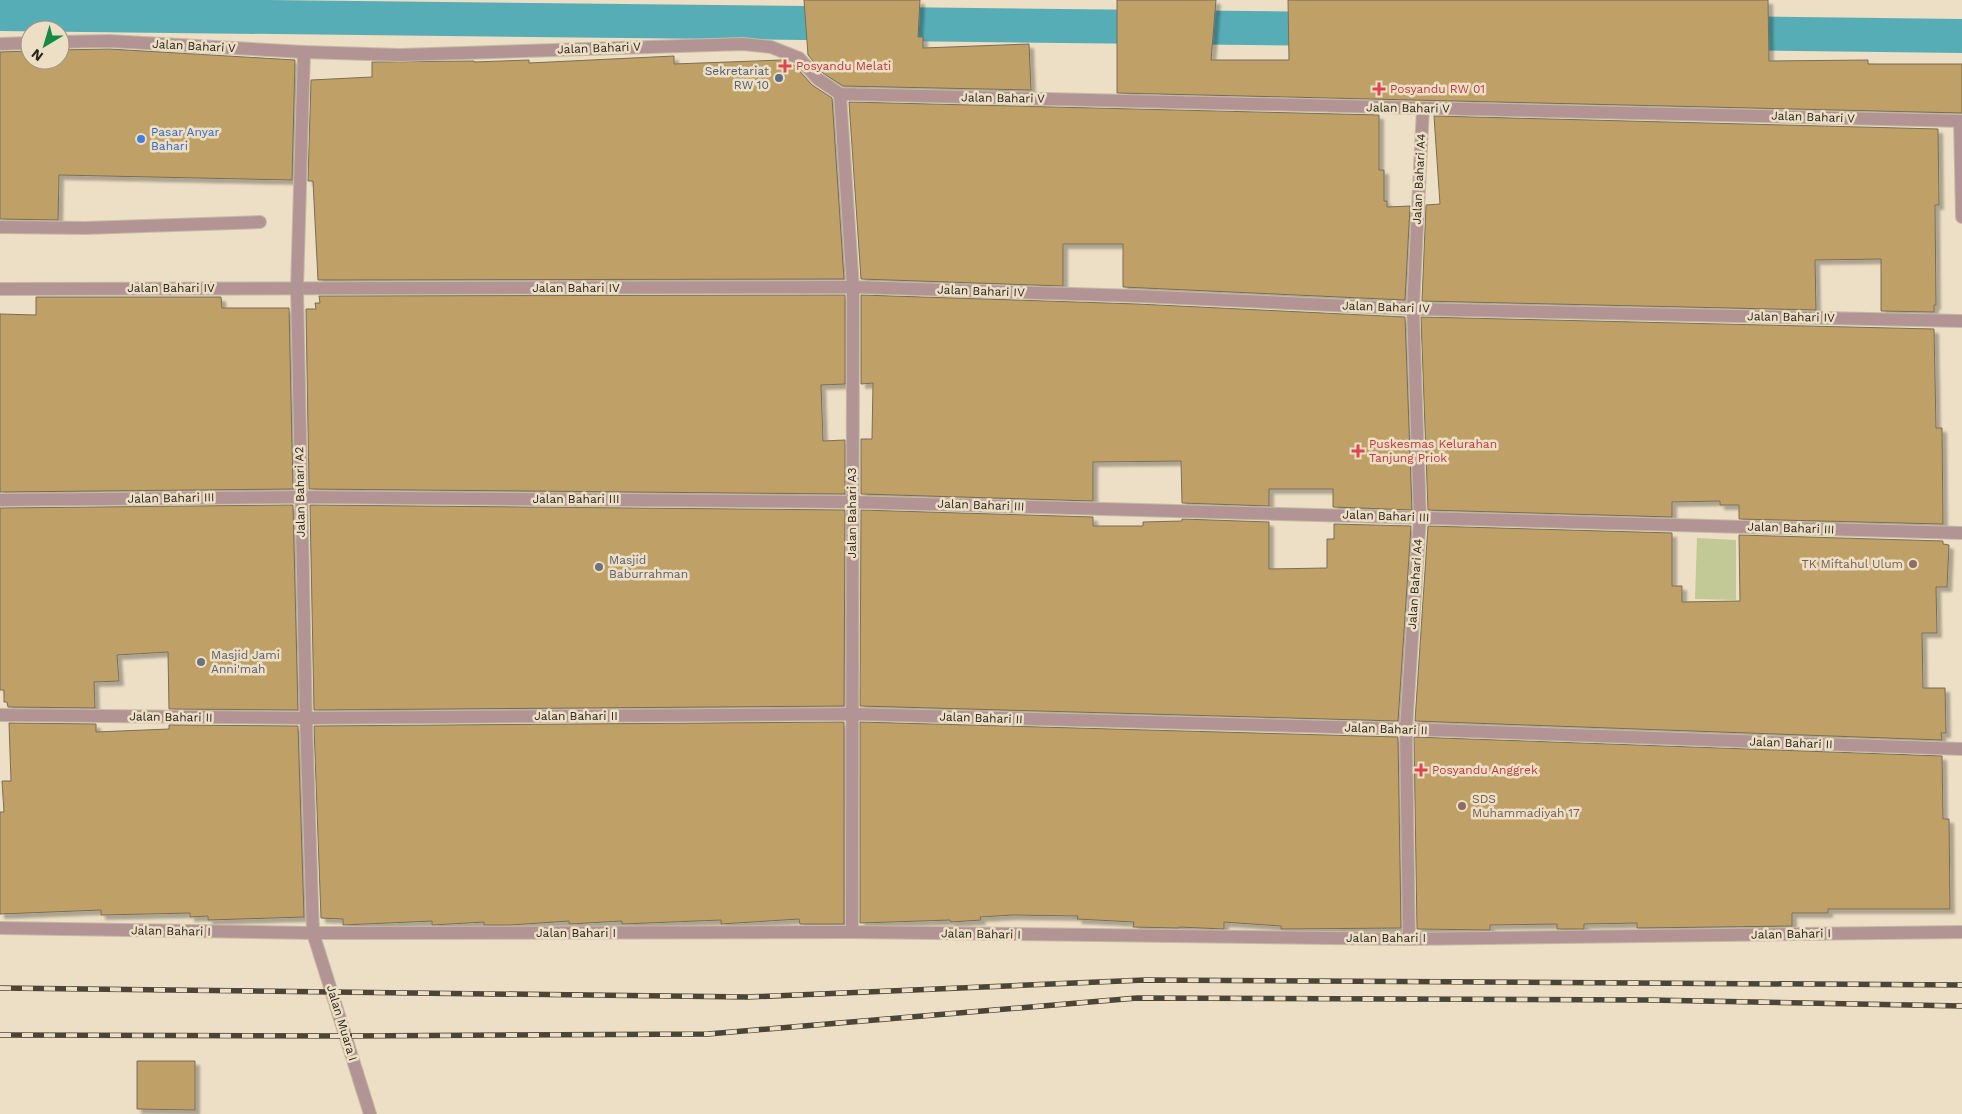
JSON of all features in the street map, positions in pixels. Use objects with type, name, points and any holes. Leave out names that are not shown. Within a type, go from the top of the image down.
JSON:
[{"type":"street","name":"Jalan Bahari V","points":[[70,42],[109,41],[304,52],[400,55],[744,44],[771,47],[799,58],[818,79],[840,94],[1961,121]]},
{"type":"street","points":[[0,44],[20,43]]},
{"type":"street","name":"Jalan Bahari A2","points":[[304,52],[296,288],[300,497],[313,933]]},
{"type":"street","name":"Jalan Bahari A3","points":[[840,94],[852,287],[852,932]]},
{"type":"street","name":"Jalan Bahari A4","points":[[1409,939],[1406,729],[1420,517],[1413,309],[1423,108]]},
{"type":"street","points":[[1961,121],[1962,217]]},
{"type":"street","points":[[0,227],[86,228],[260,222]]},
{"type":"street","name":"Jalan Bahari IV","points":[[0,289],[852,287],[1138,296],[1413,309],[1962,321]]},
{"type":"street","name":"Jalan Bahari III","points":[[0,500],[300,497],[851,502],[1962,533]]},
{"type":"street","name":"Jalan Bahari II","points":[[0,715],[306,718],[853,714],[1406,729],[1962,749]]},
{"type":"street","name":"Jalan Bahari I","points":[[0,928],[313,933],[852,932],[1409,939],[1962,932]]},
{"type":"street","name":"Jalan Muara I","points":[[313,933],[370,1114]]},
{"type":"green space","points":[[1697,538],[1736,540],[1736,600],[1695,599]]},
{"type":"building","points":[[804,0],[920,0],[918,37],[923,37],[923,48],[1029,44],[1031,90],[843,86],[823,73],[808,55]]},
{"type":"building","points":[[1117,0],[1216,0],[1211,60],[1289,60],[1288,0],[1768,0],[1769,61],[1868,60],[1868,64],[1962,64],[1962,113],[1117,93]]},
{"type":"building","name":"Pasar Anyar Bahari","points":[[109,49],[295,60],[292,180],[59,175],[58,220],[0,219],[0,52],[20,51],[20,70],[70,70],[70,50]]},
{"type":"building","points":[[674,56],[674,64],[782,60],[794,65],[812,85],[832,98],[844,279],[318,280],[313,181],[308,181],[311,80],[372,77],[372,62],[529,60],[529,63]]},
{"type":"building","points":[[849,102],[1379,115],[1379,170],[1384,170],[1384,201],[1387,201],[1387,207],[1410,206],[1405,300],[1123,287],[1123,244],[1063,244],[1063,286],[861,279]]},
{"type":"building","points":[[1434,116],[1938,129],[1939,205],[1935,205],[1936,305],[1934,305],[1934,312],[1881,311],[1881,259],[1815,260],[1816,310],[1422,301],[1426,205],[1440,204]]},
{"type":"building","points":[[845,295],[845,384],[821,385],[823,441],[845,440],[845,494],[309,489],[306,309],[316,309],[315,303],[320,303],[319,296]]},
{"type":"building","points":[[861,295],[1137,304],[1405,317],[1412,510],[1333,507],[1333,489],[1269,489],[1269,506],[1182,503],[1181,461],[1093,462],[1093,501],[861,494],[861,439],[872,439],[873,383],[861,384]]},
{"type":"building","points":[[36,297],[221,297],[222,308],[289,308],[293,489],[0,492],[0,314],[36,315]]},
{"type":"building","points":[[1421,317],[1934,329],[1936,428],[1942,428],[1943,524],[1739,519],[1739,505],[1720,505],[1720,501],[1672,502],[1672,517],[1428,510]]},
{"type":"building","points":[[293,505],[298,710],[169,709],[168,652],[117,655],[119,681],[94,682],[95,708],[8,707],[7,702],[4,702],[4,690],[0,690],[0,508]]},
{"type":"building","points":[[310,505],[845,510],[844,706],[314,710]]},
{"type":"building","points":[[861,510],[1093,517],[1093,526],[1143,526],[1143,522],[1182,521],[1182,519],[1269,522],[1269,569],[1327,568],[1327,539],[1334,539],[1334,524],[1411,526],[1398,721],[860,706]]},
{"type":"building","points":[[1428,526],[1672,533],[1672,586],[1682,586],[1682,602],[1740,601],[1739,535],[1943,541],[1943,544],[1949,545],[1947,587],[1936,587],[1937,633],[1922,633],[1923,688],[1945,688],[1946,733],[1941,733],[1942,740],[1415,721]]},
{"type":"building","points":[[844,722],[844,924],[800,924],[799,919],[721,924],[721,920],[622,924],[622,921],[569,924],[569,921],[510,925],[484,925],[484,922],[432,925],[432,921],[343,925],[343,919],[321,918],[314,726]]},
{"type":"building","points":[[860,722],[1398,737],[1401,928],[1281,929],[1281,926],[1224,922],[1224,929],[1133,927],[1134,922],[1077,919],[1078,916],[1013,915],[980,917],[981,920],[951,922],[950,920],[860,923]]},
{"type":"building","points":[[9,723],[96,724],[96,732],[169,729],[169,725],[298,726],[304,917],[208,920],[208,916],[190,917],[190,913],[101,915],[101,910],[0,914],[0,812],[4,812],[2,781],[11,781]]},
{"type":"building","points":[[1414,737],[1942,756],[1943,819],[1949,819],[1950,909],[1828,909],[1828,913],[1792,913],[1792,926],[1637,928],[1637,923],[1584,924],[1584,929],[1557,929],[1557,924],[1490,925],[1490,930],[1417,929]]},
{"type":"building","points":[[137,1061],[195,1061],[195,1110],[137,1109]]},
{"type":"waterway","points":[[0,14],[1334,29]]},
{"type":"waterway","points":[[1722,33],[1962,36]]},
{"type":"railway","points":[[0,988],[748,997],[1145,980],[1962,985]]},
{"type":"railway","points":[[0,1035],[708,1034],[1137,998],[1650,1000],[1962,1006]]},
{"type":"place","name":"Posyandu Melati","points":[[785,66]]},
{"type":"place","name":"Sekretariat RW 10","points":[[779,78]]},
{"type":"place","name":"Posyandu RW 01","points":[[1379,89]]},
{"type":"place","name":"Pasar Anyar Bahari","points":[[141,139]]},
{"type":"place","name":"Puskesmas Kelurahan Tanjung Priok","points":[[1358,451]]},
{"type":"place","name":"TK Miftahul Ulum","points":[[1913,564]]},
{"type":"place","name":"Masjid Baburrahman","points":[[599,567]]},
{"type":"place","name":"Masjid Jami Anni'mah","points":[[201,662]]},
{"type":"place","name":"Posyandu Anggrek","points":[[1421,770]]},
{"type":"place","name":"SDS Muhammadiyah 17","points":[[1462,806]]}]
